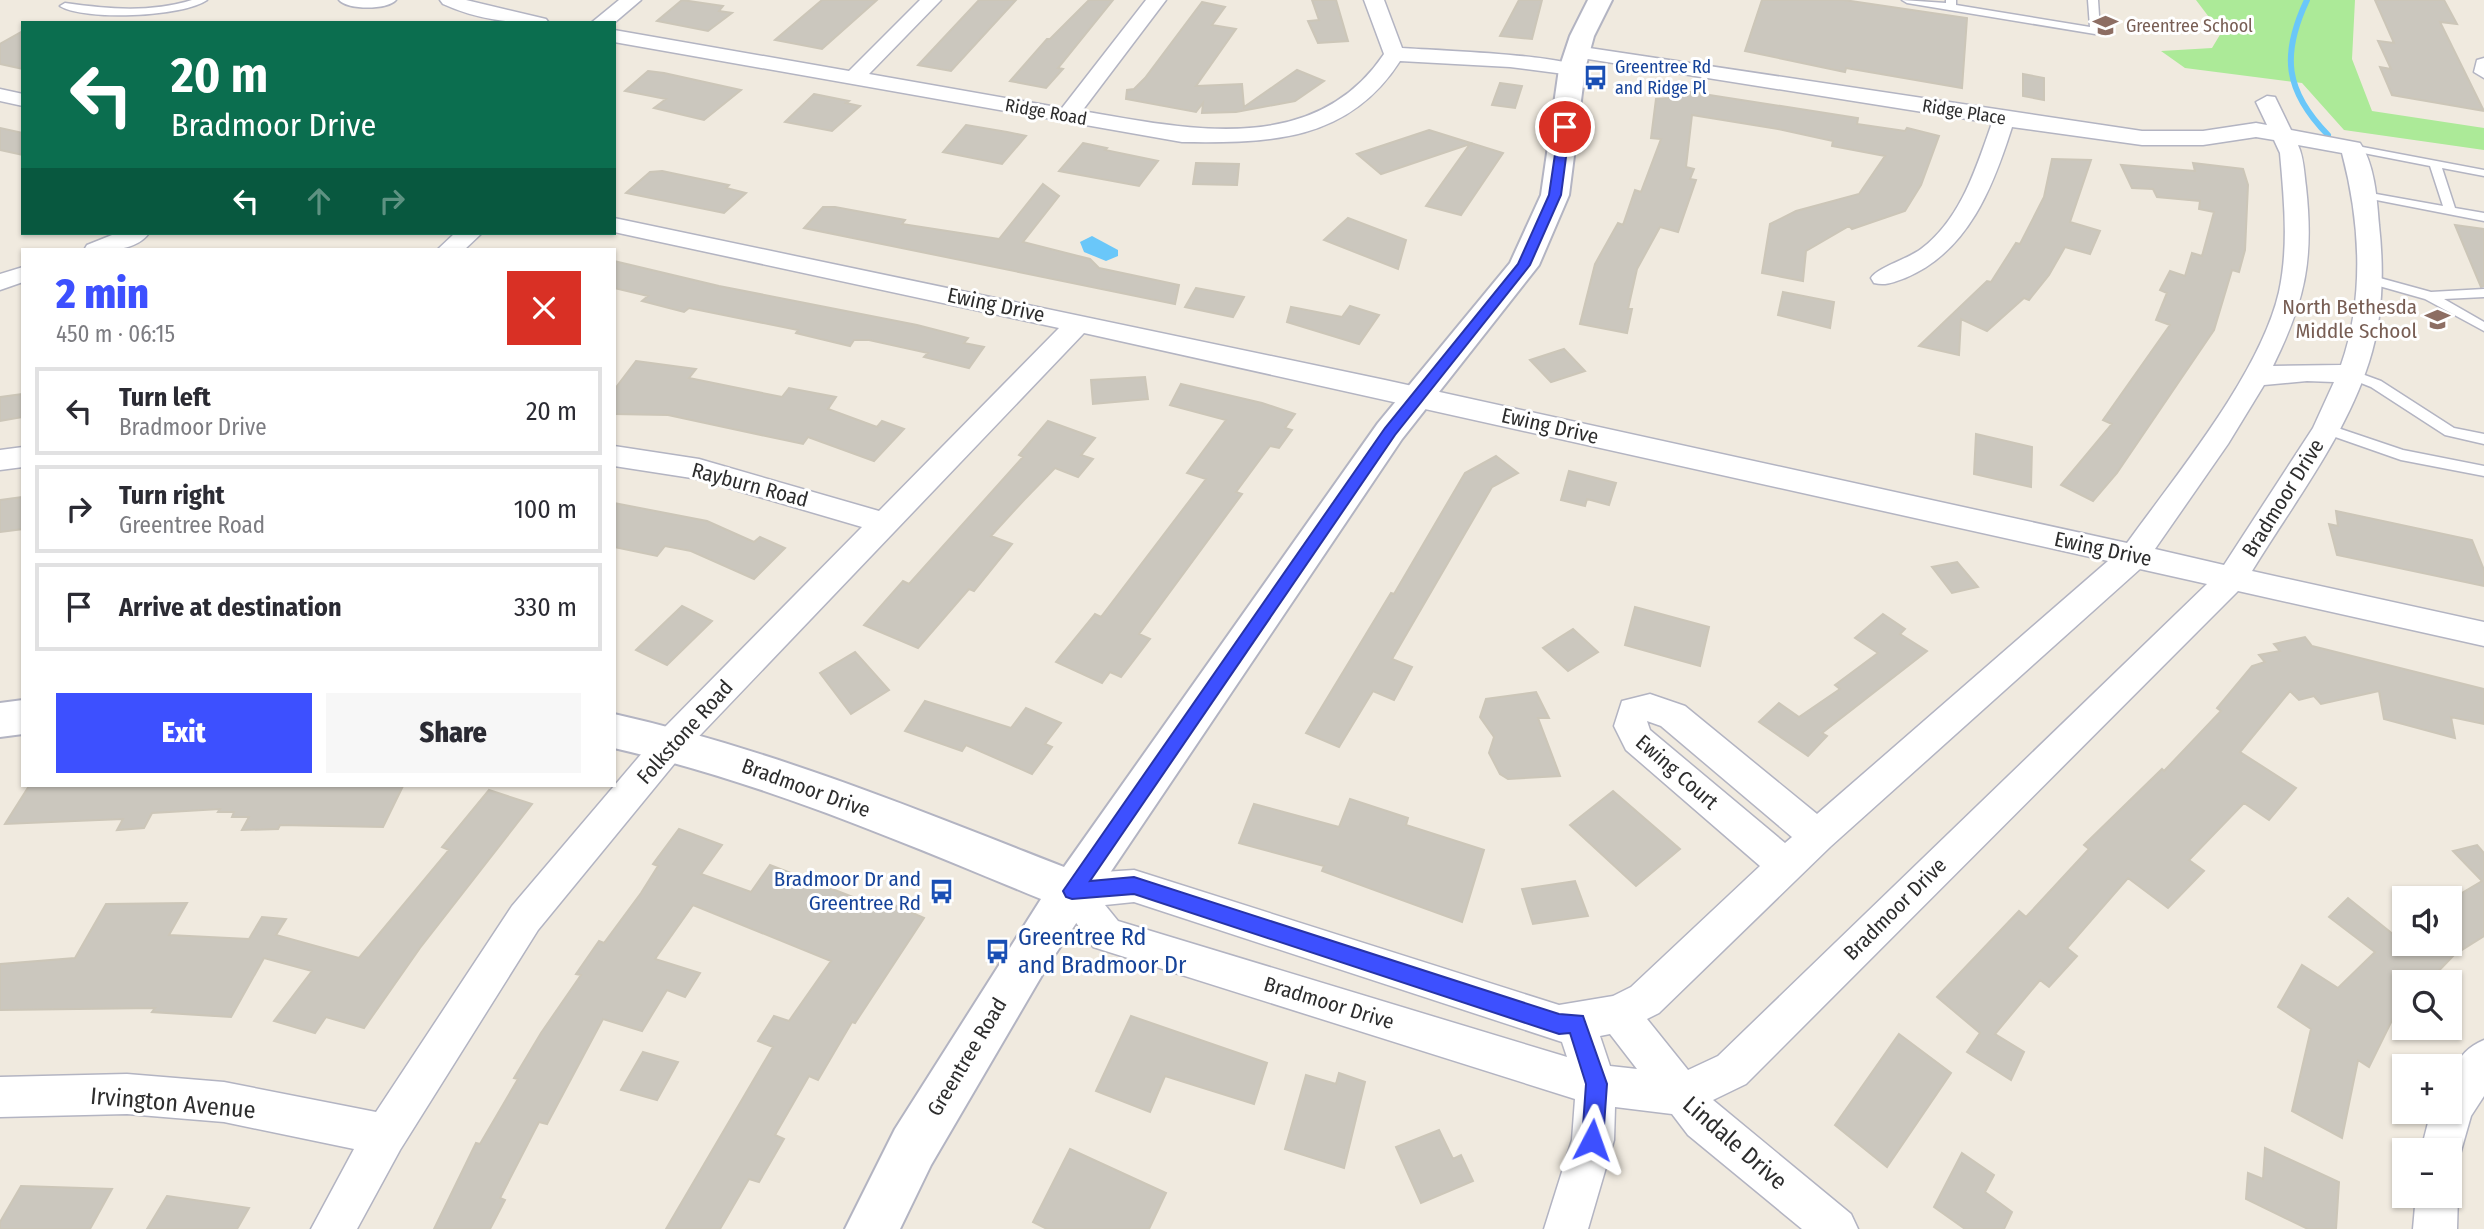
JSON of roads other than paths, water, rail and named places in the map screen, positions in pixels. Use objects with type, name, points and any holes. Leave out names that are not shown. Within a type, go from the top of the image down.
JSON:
[{"type":"street","points":[[349,0],[386,0]]},
{"type":"street","points":[[450,0],[472,10],[529,21]]},
{"type":"street","points":[[604,21],[631,0]]},
{"type":"street","points":[[853,78],[931,0]]},
{"type":"street","points":[[1067,116],[1156,0]]},
{"type":"street","points":[[1374,0],[1394,54]]},
{"type":"street","name":"Greentree Road","points":[[872,1229],[913,1147],[972,1047],[1072,891],[1417,396],[1508,289],[1535,244],[1548,217],[1560,172],[1574,60],[1600,0]]},
{"type":"street","name":"Ridge Road","points":[[616,36],[1182,135],[1238,137],[1281,131],[1325,118],[1361,100],[1383,77],[1394,54]]},
{"type":"street","name":"Ridge Place","points":[[1394,54],[1510,61],[1574,60],[2142,138],[2203,138],[2256,130],[2352,148]]},
{"type":"street","points":[[2484,64],[2484,72]]},
{"type":"street","points":[[0,95],[21,100]]},
{"type":"street","name":"Bradmoor Drive","points":[[616,731],[672,742],[822,793],[1072,891],[1134,886],[1559,1024],[1618,1014],[1645,1000],[1817,836],[2134,556],[2218,437],[2255,377],[2277,332],[2291,294],[2297,257],[2291,153],[2285,135],[2267,102]]},
{"type":"street","points":[[1883,278],[1903,272],[1930,257],[1956,227],[1983,182],[2004,119]]},
{"type":"street","name":"Bradmoor Drive","points":[[1072,891],[1106,935],[1596,1084],[1680,1095],[1732,1070],[2232,578],[2326,429],[2357,362],[2368,305],[2369,230],[2365,195],[2352,148]]},
{"type":"street","name":"Ewing Drive","points":[[616,225],[1417,396],[2484,634]]},
{"type":"street","points":[[101,248],[132,235]]},
{"type":"street","points":[[451,248],[468,235]]},
{"type":"street","points":[[0,282],[21,275]]},
{"type":"street","name":"Folkstone Road","points":[[333,1229],[385,1135],[525,918],[672,742],[1079,323]]},
{"type":"street","points":[[2255,377],[2307,372],[2351,374]]},
{"type":"street","name":"Rayburn Road","points":[[616,456],[699,470],[884,523]]},
{"type":"street","points":[[0,460],[21,457]]},
{"type":"street","name":"Ewing Court","points":[[1787,867],[1638,740],[1631,732],[1629,721],[1633,710],[1644,706],[1657,707],[1674,716],[1817,836]]},
{"type":"street","points":[[0,720],[21,718]]},
{"type":"street","name":"Lindale Drive","points":[[1618,1014],[1680,1095],[1703,1120],[1836,1229]]},
{"type":"street","points":[[1566,1229],[1592,1140],[1596,1084],[1576,1023]]},
{"type":"street","points":[[2445,1138],[2452,1108],[2484,1060]]},
{"type":"street","name":"Irvington Avenue","points":[[0,1097],[127,1094],[224,1102],[385,1135]]},
{"type":"street","points":[[2435,1229],[2436,1208]]},
{"type":"lane","points":[[65,6],[114,12],[159,13],[202,0]]},
{"type":"lane","points":[[1907,0],[1951,3],[2095,31],[2093,0]]},
{"type":"lane","points":[[2352,148],[2484,173]]},
{"type":"lane","points":[[2435,164],[2450,211]]},
{"type":"lane","points":[[2365,195],[2484,217]]},
{"type":"lane","points":[[2369,279],[2429,296],[2484,327]]},
{"type":"lane","points":[[2429,296],[2484,293]]},
{"type":"lane","points":[[2351,374],[2376,384],[2450,432],[2484,439]]},
{"type":"lane","points":[[2326,429],[2401,455],[2484,471]]},
{"type":"water","points":[[1092,236],[1118,250],[1118,256],[1106,261],[1084,252],[1080,242]]},
{"type":"waterway","points":[[2307,0],[2293,38],[2292,72],[2303,103],[2328,135]]},
{"type":"place","name":"Greentree School","points":[[2106,26]]},
{"type":"place","name":"Greentree Rd and Ridge Pl","points":[[1595,77]]},
{"type":"place","name":"North Bethesda Middle School","points":[[2437,319]]},
{"type":"place","name":"Bradmoor Dr and Greentree Rd","points":[[941,891]]},
{"type":"place","name":"Greentree Rd and Bradmoor Dr","points":[[998,951]]}]
